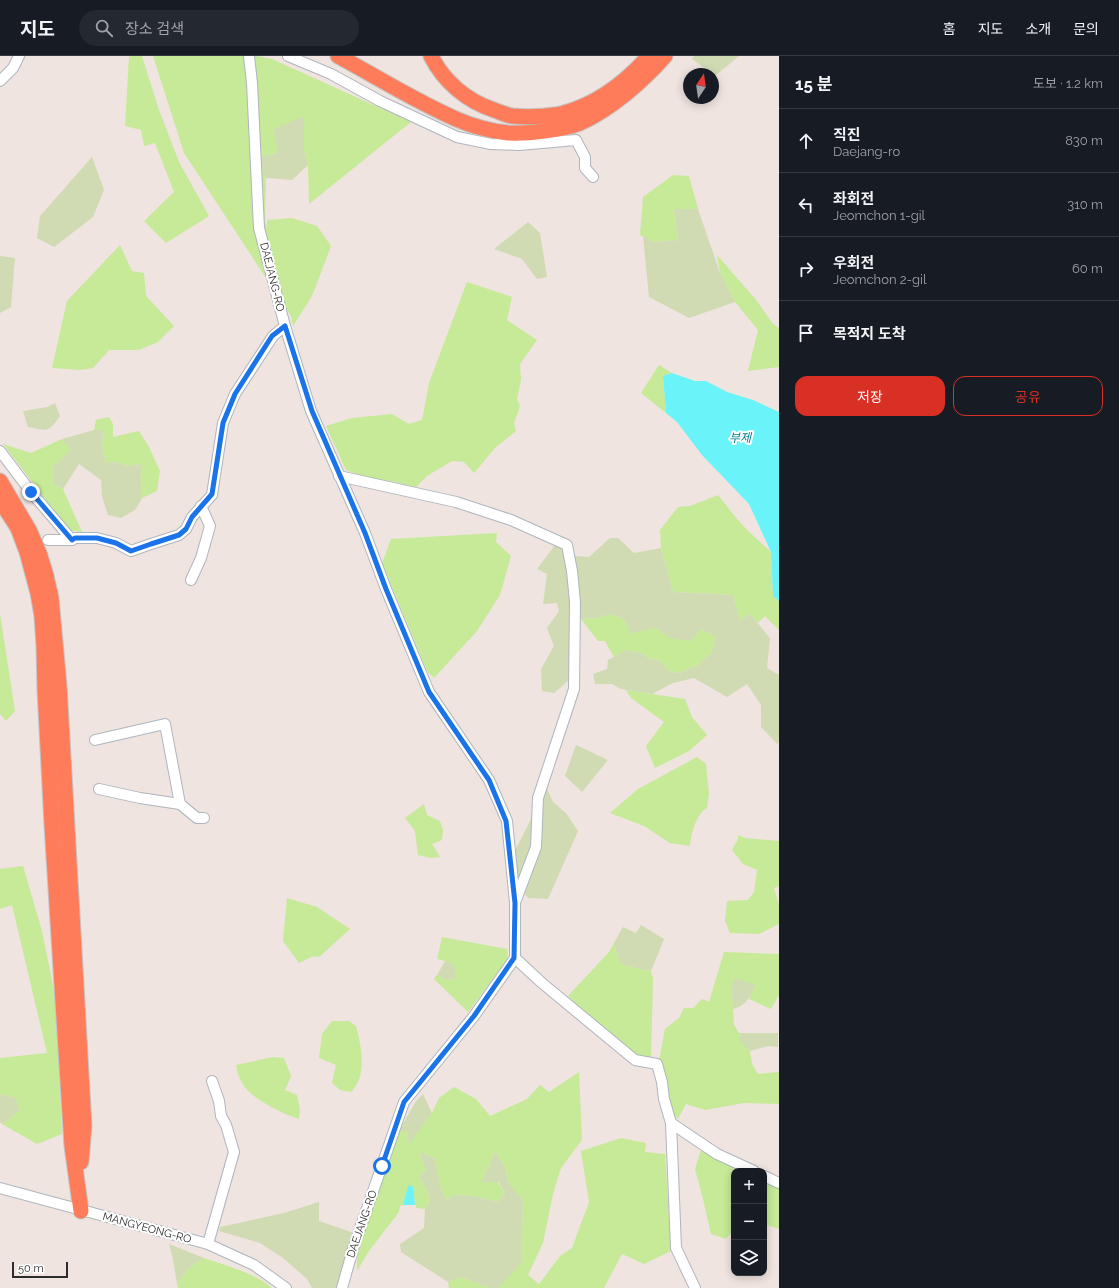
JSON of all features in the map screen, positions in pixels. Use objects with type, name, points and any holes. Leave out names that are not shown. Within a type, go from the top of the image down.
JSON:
[{"type":"highway","points":[[338,56],[456,119],[483,128],[509,133],[560,129],[580,123],[625,94],[665,56]]},
{"type":"highway","points":[[431,56],[447,80],[464,96],[476,103],[510,116],[536,117],[563,114],[590,103],[613,89],[637,70],[649,56]]},
{"type":"highway","points":[[0,481],[29,530],[39,553],[51,598],[59,685],[84,1126],[78,1189]]},
{"type":"highway","points":[[0,490],[19,512]]},
{"type":"highway","points":[[0,500],[18,528],[27,552],[38,593],[44,646],[52,825],[72,1146],[81,1211]]},
{"type":"highway","points":[[0,510],[15,531],[27,552]]},
{"type":"street","points":[[0,81],[13,68],[19,56]]},
{"type":"street","name":"DAEJANG-RO","points":[[249,56],[252,83],[259,228],[285,326],[312,411],[365,533],[386,589],[429,692],[489,780],[506,821],[515,903],[514,958],[474,1016],[404,1102],[353,1249],[342,1288]]},
{"type":"street","points":[[288,56],[331,74],[380,100],[457,137],[490,144],[519,145],[576,140],[585,157],[585,168],[593,177]]},
{"type":"street","points":[[48,540],[97,538],[116,543],[131,551],[179,535],[186,529],[192,517],[212,494],[223,423],[235,394],[272,336],[285,326]]},
{"type":"street","points":[[0,451],[31,492],[72,540]]},
{"type":"street","points":[[339,476],[456,502],[511,520],[567,545],[576,602],[574,689],[538,798],[536,847],[515,903]]},
{"type":"street","points":[[191,580],[201,558],[210,526],[202,506]]},
{"type":"street","points":[[95,740],[164,724],[180,804]]},
{"type":"street","points":[[99,789],[140,798],[180,804],[197,818],[204,818]]},
{"type":"street","points":[[514,958],[635,1060],[657,1064],[671,1124],[676,1248],[695,1288]]},
{"type":"street","points":[[208,1244],[234,1152],[226,1125],[221,1116],[219,1101],[212,1081]]},
{"type":"street","points":[[671,1124],[717,1154],[747,1168]]},
{"type":"street","points":[[767,1177],[779,1182]]},
{"type":"street","name":"MANGYEONG-RO","points":[[0,1189],[208,1244],[254,1265],[286,1288]]},
{"type":"green space","points":[[129,56],[142,56],[159,110],[179,162],[209,216],[166,243],[144,221],[174,192],[155,143],[144,146],[141,130],[125,126]]},
{"type":"green space","points":[[153,56],[257,56],[272,59],[411,122],[309,204],[308,165],[304,151],[278,153],[259,158],[266,178],[265,221],[267,228],[267,220],[292,218],[317,226],[331,246],[312,296],[293,326],[291,316],[184,153]]},
{"type":"green space","points":[[694,56],[739,56],[719,73],[719,68],[704,68],[692,59]]},
{"type":"green space","points":[[304,116],[304,151],[308,165],[292,180],[266,178],[259,158],[278,153],[274,129]]},
{"type":"green space","points":[[92,157],[104,190],[93,217],[54,247],[37,238],[40,216]]},
{"type":"green space","points":[[673,175],[689,176],[698,209],[674,209],[678,240],[654,242],[640,235],[643,197]]},
{"type":"green space","points":[[674,209],[698,209],[720,273],[735,302],[689,318],[649,297],[643,236],[654,242],[678,240]]},
{"type":"green space","points":[[528,222],[540,233],[547,277],[537,279],[522,259],[494,249]]},
{"type":"green space","points":[[120,245],[132,271],[144,273],[146,296],[174,326],[158,342],[139,350],[109,350],[93,368],[80,370],[52,368],[67,301]]},
{"type":"green space","points":[[717,255],[757,301],[773,324],[779,328],[779,367],[748,371],[758,330],[735,302],[720,273]]},
{"type":"green space","points":[[0,256],[15,258],[11,307],[0,313]]},
{"type":"green space","points":[[467,282],[512,297],[507,320],[537,340],[520,364],[521,380],[517,399],[520,406],[514,423],[516,431],[495,448],[474,473],[464,462],[452,461],[427,476],[416,487],[365,477],[346,470],[326,426],[352,418],[392,414],[409,424],[422,420],[429,383]]},
{"type":"green space","points":[[659,365],[672,373],[663,376],[666,413],[641,393]]},
{"type":"green space","points":[[55,403],[60,416],[50,428],[44,430],[28,427],[23,411],[47,407]]},
{"type":"green space","points":[[109,417],[113,424],[113,437],[139,431],[149,447],[160,471],[157,491],[142,498],[141,464],[128,466],[116,462],[106,463],[102,447],[103,430],[94,430],[96,420]]},
{"type":"green space","points":[[94,430],[103,430],[102,447],[106,463],[116,462],[128,466],[141,464],[142,498],[135,510],[121,518],[108,515],[102,496],[101,480],[79,464],[63,489],[54,484],[54,466],[71,450],[62,439]]},
{"type":"green space","points":[[62,439],[71,450],[54,466],[54,484],[63,489],[82,532],[69,530],[3,444],[31,453]]},
{"type":"green space","points":[[718,495],[748,531],[771,552],[773,596],[779,601],[779,630],[765,616],[758,623],[750,614],[740,621],[733,595],[673,592],[661,548],[660,530],[678,507],[690,506]]},
{"type":"green space","points":[[497,533],[496,542],[511,556],[500,595],[477,631],[434,678],[427,671],[382,563],[391,539]]},
{"type":"green space","points":[[610,538],[618,538],[634,553],[661,548],[673,592],[733,595],[740,621],[750,614],[770,638],[767,668],[779,675],[779,742],[777,744],[761,727],[761,705],[747,684],[727,697],[694,678],[673,683],[652,694],[621,689],[612,684],[595,684],[593,674],[607,669],[608,660],[626,650],[641,653],[650,659],[660,661],[668,671],[679,673],[698,665],[711,653],[716,637],[701,629],[691,641],[669,638],[655,627],[631,634],[624,619],[611,614],[596,618],[581,619],[574,556],[589,557]]},
{"type":"green space","points":[[555,545],[565,551],[570,606],[570,679],[554,693],[542,691],[541,669],[554,646],[547,628],[559,611],[557,603],[543,604],[547,574],[537,569]]},
{"type":"green space","points":[[0,614],[15,711],[6,721],[0,714]]},
{"type":"green space","points":[[611,614],[624,619],[631,633],[655,627],[670,638],[701,629],[716,637],[711,653],[698,665],[679,673],[668,671],[660,661],[650,659],[641,653],[626,650],[614,657],[605,641],[598,641],[581,619],[596,618]]},
{"type":"green space","points":[[626,690],[685,699],[692,717],[707,735],[689,751],[655,768],[646,746],[664,722],[631,698]]},
{"type":"green space","points":[[576,745],[608,760],[582,792],[565,776]]},
{"type":"green space","points":[[697,757],[706,764],[709,794],[707,808],[697,819],[690,846],[670,843],[644,826],[610,813],[638,789]]},
{"type":"green space","points":[[546,786],[553,802],[566,813],[578,831],[548,899],[528,898],[517,886],[516,849]]},
{"type":"green space","points":[[424,804],[427,815],[440,821],[443,830],[442,840],[432,844],[440,857],[431,858],[418,855],[415,831],[405,818]]},
{"type":"green space","points":[[738,835],[745,838],[779,841],[779,886],[774,888],[779,905],[779,924],[759,934],[730,933],[725,921],[727,901],[748,900],[754,892],[757,870],[743,864],[732,850],[738,839]]},
{"type":"green space","points":[[23,866],[42,931],[56,1000],[62,1134],[37,1144],[2,1124],[19,1111],[15,1098],[0,1094],[0,1058],[47,1053],[12,905],[0,909],[0,869]]},
{"type":"green space","points":[[287,898],[317,907],[350,929],[319,957],[314,956],[299,963],[283,941]]},
{"type":"green space","points":[[641,925],[664,939],[651,971],[626,966],[620,962],[614,943],[623,927],[636,933]]},
{"type":"green space","points":[[442,937],[507,949],[508,959],[468,1012],[434,979],[437,975],[447,980],[455,979],[456,972],[445,961],[437,959]]},
{"type":"green space","points":[[614,943],[620,962],[626,966],[651,971],[653,979],[651,1059],[629,1053],[568,996],[609,952]]},
{"type":"green space","points":[[724,952],[779,954],[779,995],[771,1009],[749,999],[755,985],[732,986],[734,1025],[744,1045],[750,1051],[752,1064],[758,1074],[779,1072],[779,1104],[744,1103],[705,1110],[686,1104],[678,1119],[671,1113],[659,1061],[665,1029],[679,1018],[684,1008],[693,1008],[702,999],[709,1002]]},
{"type":"green space","points":[[445,961],[454,964],[456,972],[455,979],[447,980],[437,975]]},
{"type":"green space","points":[[735,978],[755,985],[752,993],[745,1003],[738,1008],[733,1009],[732,986]]},
{"type":"green space","points":[[332,1021],[349,1021],[356,1026],[362,1060],[360,1078],[351,1092],[340,1090],[332,1083],[336,1065],[319,1058],[322,1034]]},
{"type":"green space","points":[[739,1033],[778,1033],[778,1047],[768,1046],[750,1051],[742,1043]]},
{"type":"green space","points":[[273,1057],[284,1058],[291,1076],[285,1090],[297,1095],[300,1109],[299,1119],[276,1109],[252,1095],[240,1079],[236,1065]]},
{"type":"green space","points":[[579,1072],[582,1140],[561,1168],[553,1194],[543,1243],[528,1275],[539,1284],[560,1256],[572,1248],[589,1202],[581,1151],[621,1138],[646,1143],[645,1152],[665,1154],[671,1251],[644,1264],[622,1254],[604,1288],[498,1288],[521,1260],[523,1200],[510,1187],[505,1167],[495,1152],[482,1182],[498,1182],[505,1194],[497,1202],[474,1196],[455,1195],[446,1200],[440,1186],[435,1158],[419,1152],[426,1170],[419,1176],[428,1192],[430,1201],[425,1209],[417,1208],[415,1205],[414,1194],[406,1193],[403,1205],[400,1206],[399,1212],[369,1251],[357,1271],[357,1252],[394,1138],[399,1131],[407,1131],[409,1143],[432,1113],[439,1098],[454,1087],[476,1099],[490,1116],[527,1099],[540,1085],[549,1092]]},
{"type":"green space","points":[[0,1094],[16,1098],[19,1111],[2,1124],[0,1122]]},
{"type":"green space","points":[[423,1094],[432,1113],[409,1144],[407,1131],[399,1131],[416,1101]]},
{"type":"green space","points":[[701,1150],[738,1168],[731,1168],[731,1233],[726,1239],[711,1234],[695,1169]]},
{"type":"green space","points":[[419,1152],[435,1158],[440,1186],[446,1200],[455,1195],[474,1196],[497,1202],[505,1194],[499,1182],[482,1182],[495,1152],[505,1167],[509,1184],[523,1200],[521,1263],[498,1288],[491,1288],[461,1277],[448,1282],[401,1252],[400,1244],[424,1228],[425,1209],[430,1201],[428,1192],[419,1176],[426,1170]]},
{"type":"green space","points":[[767,1183],[779,1189],[779,1229],[767,1225]]},
{"type":"green space","points":[[319,1202],[319,1221],[354,1233],[343,1288],[312,1288],[307,1279],[283,1258],[260,1243],[219,1231],[220,1227],[284,1213]]},
{"type":"green space","points":[[169,1244],[204,1258],[190,1267],[177,1283],[172,1255]]},
{"type":"green space","points":[[204,1258],[248,1274],[265,1282],[272,1288],[178,1288],[177,1283],[190,1267]]},
{"type":"green space","points":[[461,1277],[491,1288],[449,1288],[448,1282]]},
{"type":"water","name":"부제","points":[[672,373],[695,381],[706,381],[727,392],[753,400],[779,412],[779,601],[773,596],[771,552],[749,504],[702,455],[677,422],[666,413],[663,376]]},
{"type":"water","points":[[409,1185],[413,1187],[415,1205],[403,1205],[406,1193]]},
{"type":"route","points":[[31,492],[72,540],[75,538],[97,538],[116,543],[131,551],[179,535],[186,529],[192,517],[212,494],[223,423],[235,394],[272,336],[285,326],[312,411],[365,533],[386,589],[429,692],[489,780],[506,821],[515,903],[514,958],[474,1016],[404,1102],[382,1166]]}]
